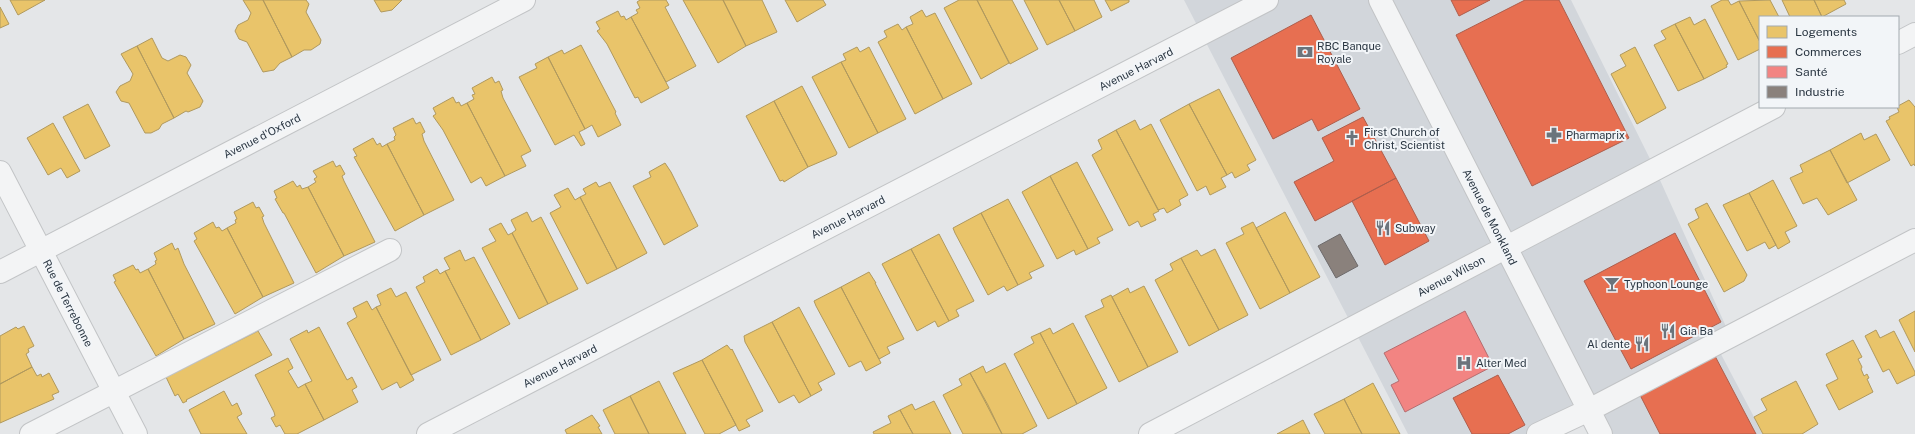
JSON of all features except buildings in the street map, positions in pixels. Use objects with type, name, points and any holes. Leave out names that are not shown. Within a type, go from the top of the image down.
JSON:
[{"type":"street","name":"Avenue d'Oxford","points":[[0,272],[524,0]]},
{"type":"street","name":"Avenue Harvard","points":[[428,434],[1267,0]]},
{"type":"street","name":"Avenue de Monkland","points":[[1380,0],[1602,434]]},
{"type":"street","points":[[1899,42],[1915,34]]},
{"type":"street","name":"Avenue Wilson","points":[[1150,434],[1772,108]]},
{"type":"street","name":"Rue de Terrebonne","points":[[0,172],[136,434]]},
{"type":"street","points":[[1538,434],[1589,410],[1915,240]]},
{"type":"street","points":[[31,434],[390,250]]},
{"type":"shaded area","points":[[1184,0],[1571,0],[1655,169],[1728,331],[1713,339],[1763,434],[1601,434],[1589,410],[1538,434],[1408,434]]},
{"type":"place","name":"RBC Banque Royale","points":[[1305,52]]},
{"type":"place","name":"Pharmaprix","points":[[1554,135]]},
{"type":"place","name":"First Church of Christ, Scientist","points":[[1352,138]]},
{"type":"place","name":"Subway","points":[[1383,228]]},
{"type":"place","name":"Typhoon Lounge","points":[[1612,284]]},
{"type":"place","name":"Gia Ba","points":[[1668,331]]},
{"type":"place","name":"Al dente","points":[[1642,344]]},
{"type":"place","name":"Alter Med","points":[[1464,363]]}]
